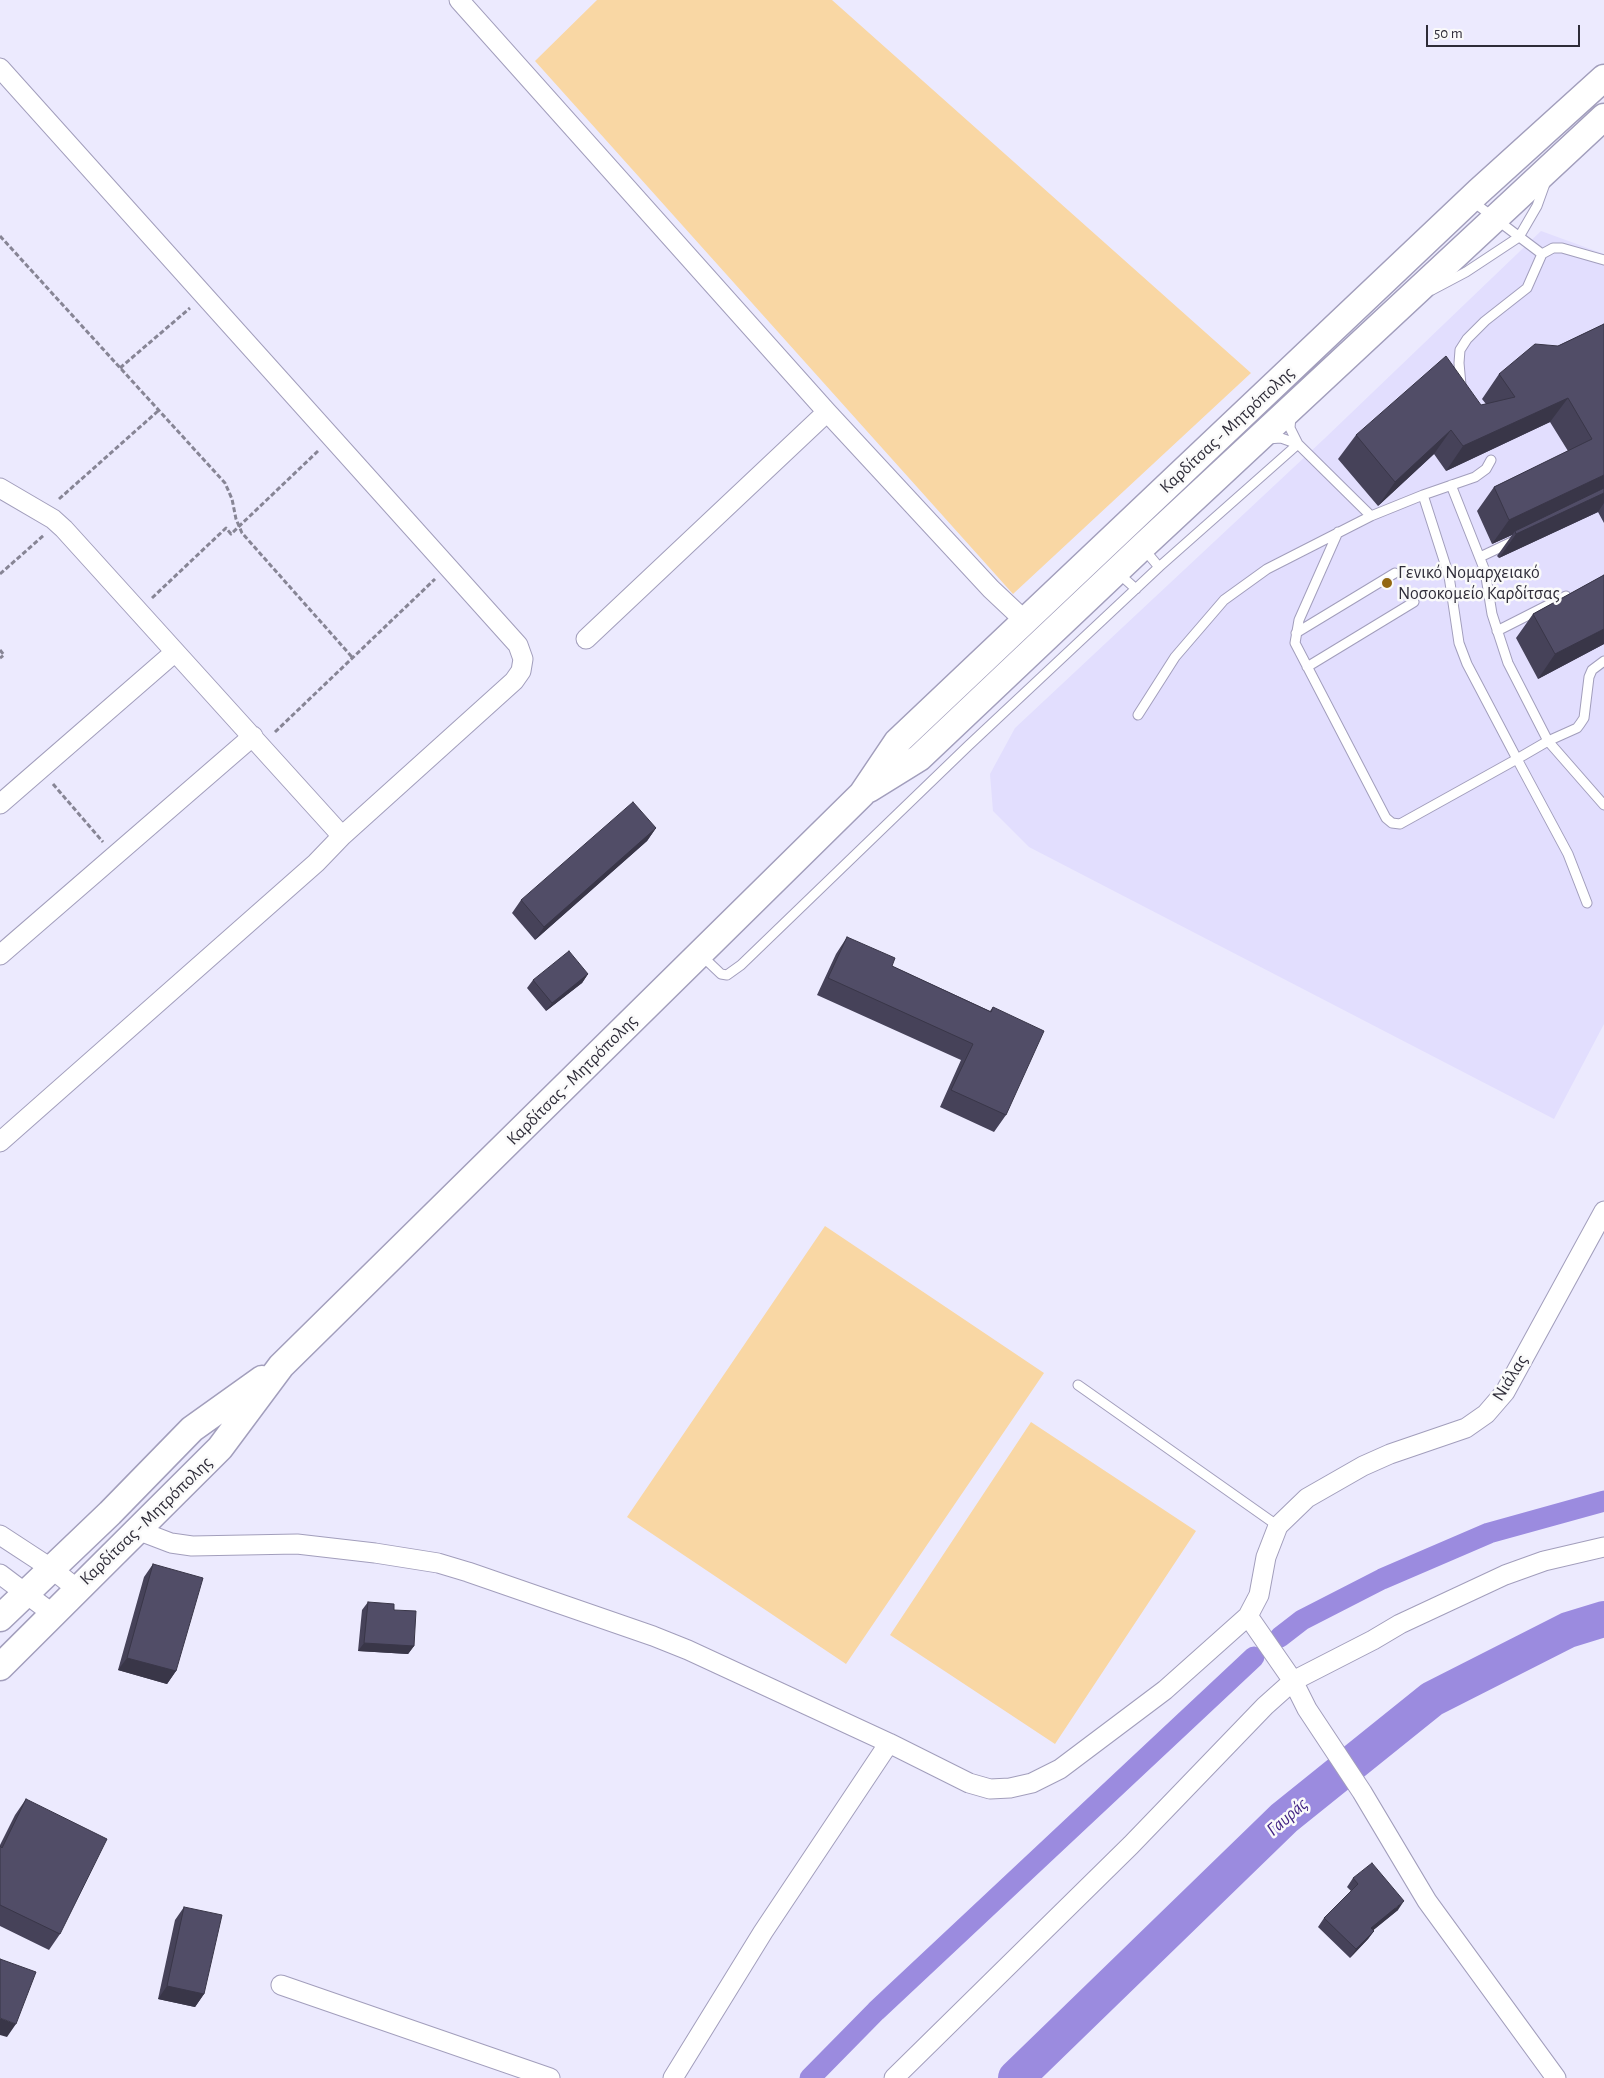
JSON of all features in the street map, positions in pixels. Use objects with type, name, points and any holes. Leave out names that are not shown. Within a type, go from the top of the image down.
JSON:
[{"type":"main road","name":"Καρδίτσας - Μητρόπολης","points":[[862,794],[919,758],[1106,562],[1470,200],[1604,78]]},
{"type":"main road","name":"Καρδίτσας - Μητρόπολης","points":[[1133,537],[1257,440],[1493,218],[1551,168],[1604,117]]},
{"type":"main road","name":"Καρδίτσας - Μητρόπολης","points":[[0,1667],[76,1589],[220,1448],[281,1366],[862,794],[897,742],[1025,621],[1106,562]]},
{"type":"main road","name":"Καρδίτσας - Μητρόπολης","points":[[0,1618],[110,1513],[192,1429],[281,1366]]},
{"type":"street","points":[[459,0],[828,412],[991,589],[1025,621]]},
{"type":"street","points":[[0,68],[331,439],[518,645],[523,659],[521,671],[514,681],[342,836],[316,863],[0,1142]]},
{"type":"street","points":[[586,640],[828,412]]},
{"type":"street","points":[[0,488],[51,518],[84,549],[342,836]]},
{"type":"street","points":[[0,804],[175,652]]},
{"type":"street","points":[[0,955],[115,855],[257,741]]},
{"type":"street","name":"Νιάλας","points":[[1278,1526],[1307,1498],[1330,1483],[1390,1454],[1466,1428],[1486,1414],[1505,1392],[1604,1211]]},
{"type":"street","points":[[137,1530],[172,1543],[192,1546],[296,1544],[375,1553],[438,1564],[460,1570],[653,1636],[889,1743],[970,1784],[990,1789],[1010,1788],[1032,1783],[1060,1769],[1165,1690],[1248,1616],[1259,1596],[1266,1557],[1278,1526]]},
{"type":"street","points":[[0,1535],[52,1569],[76,1589]]},
{"type":"street","points":[[894,2078],[1131,1845],[1265,1706],[1293,1681],[1400,1624],[1505,1575],[1544,1561],[1604,1546]]},
{"type":"street","points":[[0,1574],[53,1614]]},
{"type":"street","points":[[1248,1616],[1293,1681],[1307,1708],[1362,1792],[1427,1901],[1556,2078]]},
{"type":"street","points":[[673,2078],[763,1932],[889,1743]]},
{"type":"street","points":[[281,1985],[550,2078]]},
{"type":"lane","points":[[1412,294],[1429,291],[1449,283],[1519,237],[1537,206],[1551,168]]},
{"type":"lane","points":[[1470,200],[1542,254]]},
{"type":"lane","points":[[1463,392],[1459,363],[1464,345],[1485,321],[1527,288],[1542,254],[1553,248],[1562,248],[1604,260]]},
{"type":"lane","points":[[1292,407],[1290,428],[1298,444],[1371,516]]},
{"type":"lane","points":[[1257,440],[1281,438],[1298,444]]},
{"type":"lane","points":[[700,954],[721,974],[727,975],[741,965],[968,746],[1159,567],[1298,444]]},
{"type":"lane","points":[[1138,715],[1176,657],[1224,600],[1267,569],[1371,516],[1483,472],[1491,460]]},
{"type":"lane","points":[[1451,485],[1480,557],[1488,583],[1497,631],[1508,663],[1548,741],[1604,806]]},
{"type":"lane","points":[[1423,495],[1449,576],[1459,643],[1467,664],[1568,854],[1587,904]]},
{"type":"lane","points":[[1338,532],[1299,620],[1296,643],[1386,818],[1392,823],[1400,824],[1548,741],[1577,728],[1584,718],[1589,677],[1592,670],[1604,661]]},
{"type":"lane","points":[[1480,557],[1524,536]]},
{"type":"lane","points":[[1133,537],[1159,567]]},
{"type":"lane","points":[[1106,562],[1136,589]]},
{"type":"lane","points":[[1296,633],[1395,573]]},
{"type":"lane","points":[[1497,631],[1577,590]]},
{"type":"lane","points":[[1307,667],[1414,602]]},
{"type":"lane","points":[[1078,1385],[1278,1526]]},
{"type":"path","points":[[0,236],[225,483],[232,499],[239,527],[352,657]]},
{"type":"path","points":[[120,368],[204,296]]},
{"type":"path","points":[[0,574],[51,518],[158,411]]},
{"type":"path","points":[[138,611],[226,528],[232,534],[331,439]]},
{"type":"path","points":[[257,741],[352,657],[447,568]]},
{"type":"path","points":[[0,650],[4,655],[0,658]]},
{"type":"path","points":[[39,769],[115,855]]},
{"type":"shaded area","points":[[597,0],[832,0],[1251,373],[1013,594],[535,61]]},
{"type":"shaded area","name":"Γενικό Νομαρχειακό Νοσοκομείο Καρδίτσας","points":[[1541,231],[1604,254],[1604,1024],[1554,1119],[1029,847],[993,811],[990,774],[1015,728],[1324,439]]},
{"type":"shaded area","points":[[825,1226],[1044,1373],[846,1664],[627,1517]]},
{"type":"shaded area","points":[[1031,1422],[1196,1531],[1055,1744],[890,1635]]},
{"type":"building","points":[[1604,324],[1604,475],[1509,520],[1494,487],[1592,439],[1568,398],[1463,446],[1451,430],[1395,482],[1356,435],[1446,356],[1481,405],[1515,397],[1499,374],[1535,344],[1558,346]]},
{"type":"building","points":[[1604,488],[1604,493],[1516,534],[1515,531]]},
{"type":"building","points":[[1604,575],[1604,629],[1555,654],[1533,614]]},
{"type":"building","points":[[633,802],[656,828],[544,927],[521,900]]},
{"type":"building","points":[[847,937],[895,958],[892,966],[991,1012],[993,1007],[1044,1031],[1006,1115],[951,1090],[973,1044],[828,978]]},
{"type":"building","points":[[569,951],[588,974],[552,1003],[533,980]]},
{"type":"building","points":[[153,1564],[203,1578],[176,1671],[127,1658]]},
{"type":"building","points":[[368,1602],[394,1604],[394,1610],[416,1611],[414,1646],[364,1643]]},
{"type":"building","points":[[26,1799],[107,1839],[60,1934],[0,1905],[0,1846],[2,1848]]},
{"type":"building","points":[[1372,1863],[1404,1901],[1371,1928],[1374,1931],[1356,1949],[1324,1918],[1358,1884],[1353,1878]]},
{"type":"building","points":[[184,1907],[222,1915],[204,1994],[167,1986]]},
{"type":"building","points":[[0,1959],[36,1972],[16,2024],[0,2018]]},
{"type":"waterway","points":[[1280,1637],[1302,1620],[1382,1579],[1489,1533],[1604,1501]]},
{"type":"waterway","name":"Γαυράς","points":[[1016,2078],[1284,1818],[1432,1699],[1568,1630],[1604,1619]]},
{"type":"waterway","points":[[810,2078],[876,2011],[1254,1657]]},
{"type":"place","name":"Γενικό Νομαρχειακό Νοσοκομείο Καρδίτσας","points":[[1387,583]]}]
